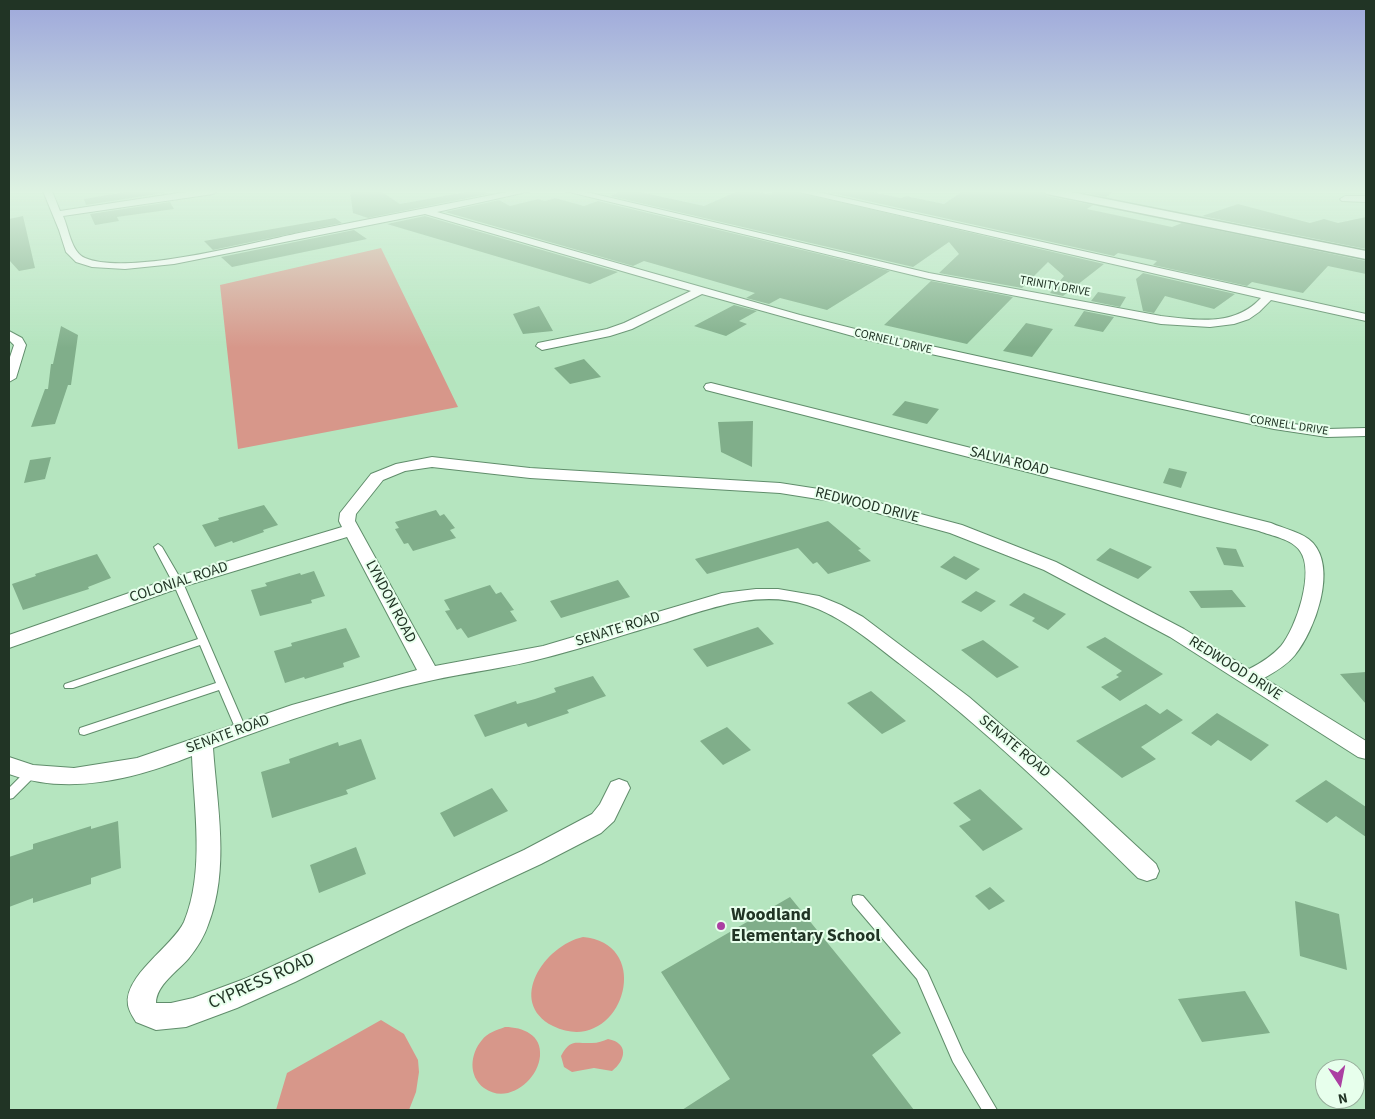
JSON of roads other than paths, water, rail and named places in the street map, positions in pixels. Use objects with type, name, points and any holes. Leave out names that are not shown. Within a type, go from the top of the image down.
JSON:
[{"type":"street","points":[[68,243],[74,256],[87,262],[125,266],[172,262],[268,243]]},
{"type":"street","name":"CORNELL DRIVE","points":[[535,243],[700,291],[872,337],[1228,415],[1315,432],[1366,432]]},
{"type":"street","name":"TRINITY DRIVE","points":[[790,243],[929,276],[1162,320],[1200,323],[1228,321],[1254,311],[1269,296]]},
{"type":"street","points":[[1033,243],[1366,318]]},
{"type":"street","points":[[1307,243],[1366,255]]},
{"type":"street","points":[[542,346],[610,332],[628,326],[700,291]]},
{"type":"street","points":[[9,335],[18,341],[20,346],[9,378]]},
{"type":"street","name":"SALVIA ROAD","points":[[711,387],[1265,527],[1304,545],[1313,557],[1316,575],[1308,606],[1298,632],[1289,648],[1275,663],[1249,678]]},
{"type":"street","name":"REDWOOD DRIVE","points":[[352,530],[347,521],[348,513],[377,477],[401,467],[432,462],[530,472],[741,485],[814,492],[956,529],[1026,555],[1150,618],[1366,751]]},
{"type":"street","name":"COLONIAL ROAD","points":[[9,642],[85,613],[352,530]]},
{"type":"street","name":"LYNDON ROAD","points":[[352,530],[429,674]]},
{"type":"street","name":"SENATE ROAD","points":[[9,766],[31,773],[51,776],[89,776],[137,766],[241,729],[386,685],[429,674],[544,652],[735,596],[770,594],[812,600],[833,608],[874,634],[942,686],[1048,775],[1147,871]]},
{"type":"street","name":"CYPRESS ROAD","points":[[202,744],[209,867],[207,886],[194,927],[185,943],[151,980],[144,993],[143,1008],[153,1016],[172,1016],[196,1011],[211,1005],[287,972],[426,905],[537,855],[601,820],[619,788]]},
{"type":"lane","points":[[158,547],[178,583],[241,729]]},
{"type":"lane","points":[[69,686],[203,641]]},
{"type":"lane","points":[[84,731],[222,685]]},
{"type":"lane","points":[[9,795],[31,773]]},
{"type":"lane","points":[[858,900],[922,975],[958,1057],[990,1110]]},
{"type":"place","name":"Woodland Elementary School","points":[[721,926]]}]
